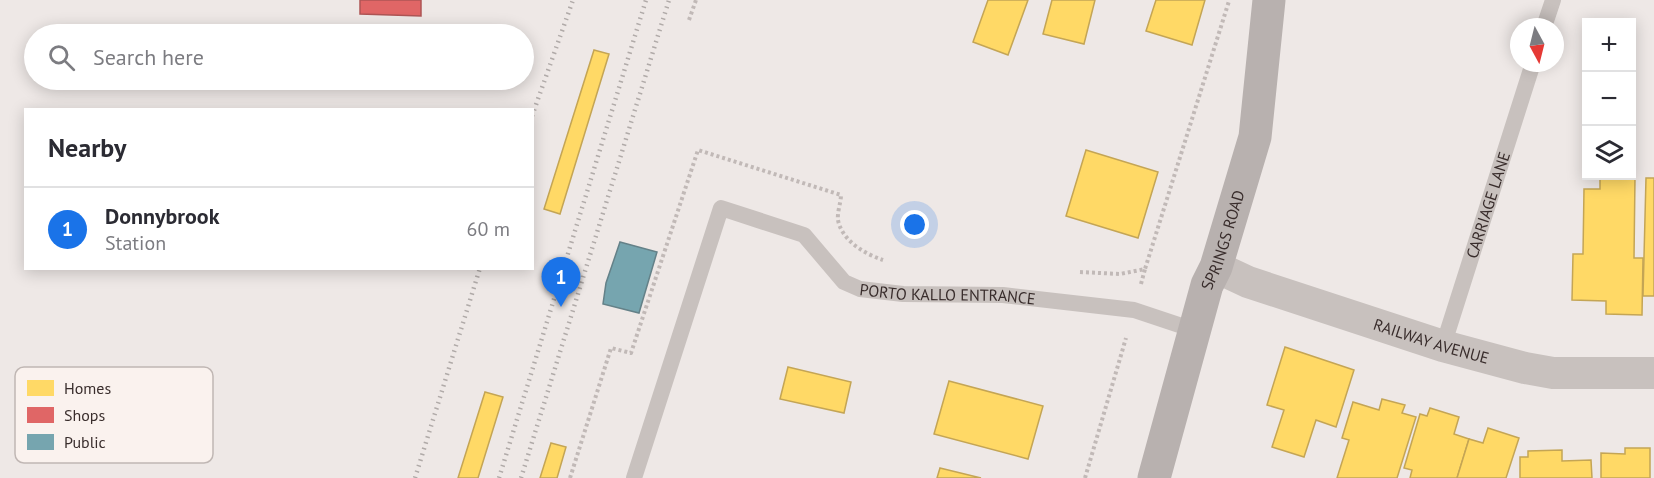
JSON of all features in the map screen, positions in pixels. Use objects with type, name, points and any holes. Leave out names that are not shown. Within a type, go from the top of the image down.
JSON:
[{"type":"street","name":"SPRINGS ROAD","points":[[1155,478],[1207,285],[1216,267],[1255,137],[1269,0]]},
{"type":"street","name":"RAILWAY AVENUE","points":[[1216,267],[1248,282],[1443,346],[1553,373],[1654,373]]},
{"type":"lane","points":[[1547,18],[1553,0]]},
{"type":"lane","name":"CARRIAGE LANE","points":[[1443,346],[1530,72]]},
{"type":"lane","name":"PORTO KALLO ENTRANCE","points":[[634,478],[721,208],[804,235],[844,282],[860,289],[903,294],[1003,296],[1134,309],[1194,330]]},
{"type":"path","points":[[689,20],[696,0]]},
{"type":"path","points":[[1085,478],[1145,269],[1230,0]]},
{"type":"path","points":[[570,478],[611,348],[631,353],[698,150],[842,195],[838,219],[848,240],[871,256],[889,263]]},
{"type":"path","points":[[1070,272],[1120,274],[1145,269]]},
{"type":"building: Homes","points":[[988,0],[1028,0],[1008,55],[973,42]]},
{"type":"building: Homes","points":[[1052,0],[1095,0],[1084,44],[1043,34]]},
{"type":"building: Homes","points":[[1156,0],[1205,0],[1192,45],[1146,31]]},
{"type":"building: Homes","points":[[594,50],[609,54],[560,214],[544,209]]},
{"type":"building: Homes","points":[[1086,150],[1158,172],[1138,238],[1066,216]]},
{"type":"building: Homes","points":[[1646,178],[1654,178],[1654,296],[1643,296]]},
{"type":"building: Homes","points":[[1600,180],[1635,180],[1634,258],[1643,258],[1642,315],[1606,314],[1606,301],[1572,300],[1573,254],[1583,254],[1584,189],[1600,189]]},
{"type":"building: Homes","points":[[1285,347],[1354,370],[1336,427],[1316,420],[1304,457],[1272,447],[1284,410],[1267,405]]},
{"type":"building: Homes","points":[[788,367],[851,382],[844,413],[780,399]]},
{"type":"building: Homes","points":[[949,381],[1043,406],[1028,459],[934,434]]},
{"type":"building: Homes","points":[[485,392],[503,397],[478,478],[458,478]]},
{"type":"building: Homes","points":[[1382,399],[1405,405],[1402,413],[1416,417],[1397,478],[1337,478],[1349,440],[1342,438],[1353,402],[1379,410]]},
{"type":"building: Homes","points":[[1430,408],[1459,417],[1454,434],[1469,439],[1457,478],[1410,478],[1412,470],[1404,468],[1420,414],[1427,416]]},
{"type":"building: Homes","points":[[1488,428],[1519,438],[1506,478],[1457,478],[1469,439],[1483,443]]},
{"type":"building: Homes","points":[[551,443],[566,447],[557,478],[540,478]]},
{"type":"building: Homes","points":[[1625,448],[1650,448],[1650,478],[1601,478],[1601,453],[1625,454]]},
{"type":"building: Homes","points":[[1562,450],[1562,461],[1591,460],[1592,478],[1520,478],[1520,457],[1528,457],[1528,451]]},
{"type":"building: Homes","points":[[940,468],[981,478],[937,478]]},
{"type":"building: Shops","points":[[360,0],[421,0],[421,16],[360,14]]},
{"type":"building: Public","points":[[620,242],[657,252],[639,313],[603,304],[606,283]]},
{"type":"railway","points":[[534,110],[573,0]]},
{"type":"railway","points":[[499,478],[646,0]]},
{"type":"railway","points":[[521,478],[669,0]]},
{"type":"railway","points":[[415,478],[479,270]]},
{"type":"place","name":"Donnybrook","points":[[561,307]]}]
